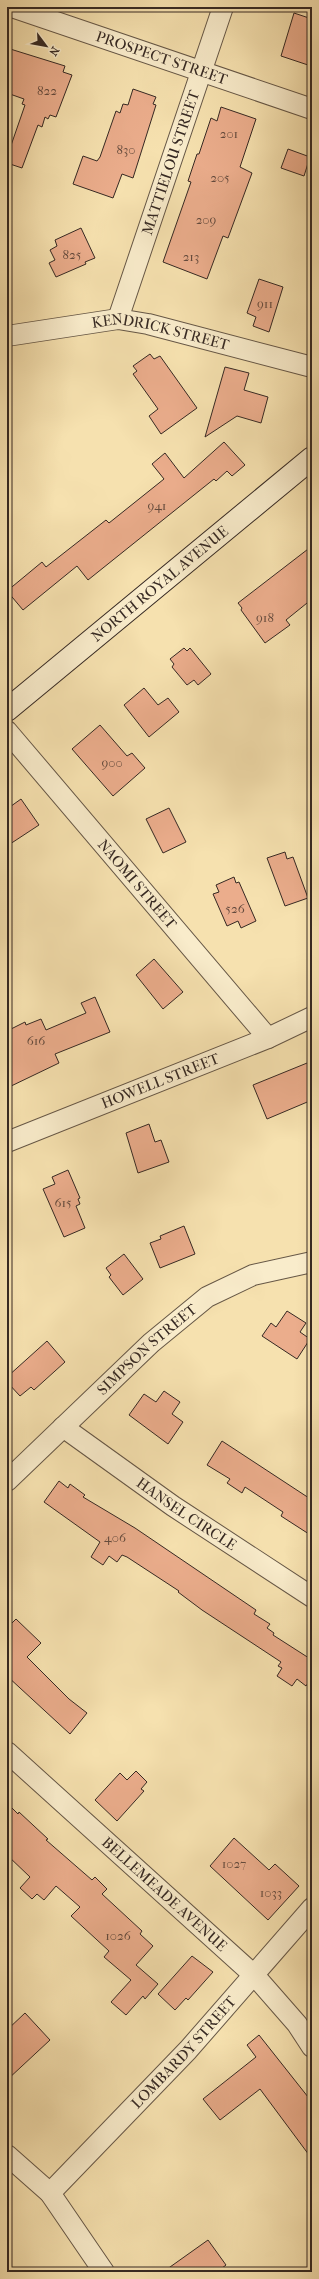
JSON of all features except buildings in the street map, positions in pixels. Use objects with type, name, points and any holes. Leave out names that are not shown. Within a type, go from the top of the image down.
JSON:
[{"type":"street","name":"PROSPECT STREET","points":[[12,7],[312,109]]},
{"type":"street","name":"MATTIELOU STREET","points":[[118,319],[223,7]]},
{"type":"street","name":"KENDRICK STREET","points":[[7,336],[118,319],[148,324],[312,367]]},
{"type":"street","name":"NORTH ROYAL AVENUE","points":[[7,710],[312,458]]},
{"type":"street","name":"NAOMI STREET","points":[[7,731],[268,1038]]},
{"type":"street","name":"HOWELL STREET","points":[[7,1142],[268,1038],[312,1017]]},
{"type":"street","name":"SIMPSON STREET","points":[[7,1481],[151,1343],[207,1297],[253,1275],[311,1263]]},
{"type":"street","name":"HANSEL CIRCLE","points":[[63,1427],[173,1506],[312,1597]]},
{"type":"street","name":"BELLEMEADE AVENUE","points":[[7,1752],[255,1976],[297,2024],[312,2046]]},
{"type":"street","name":"LOMBARDY STREET","points":[[50,2193],[125,2117],[255,1976],[312,1908]]},
{"type":"street","points":[[7,2155],[50,2193],[104,2272]]}]
